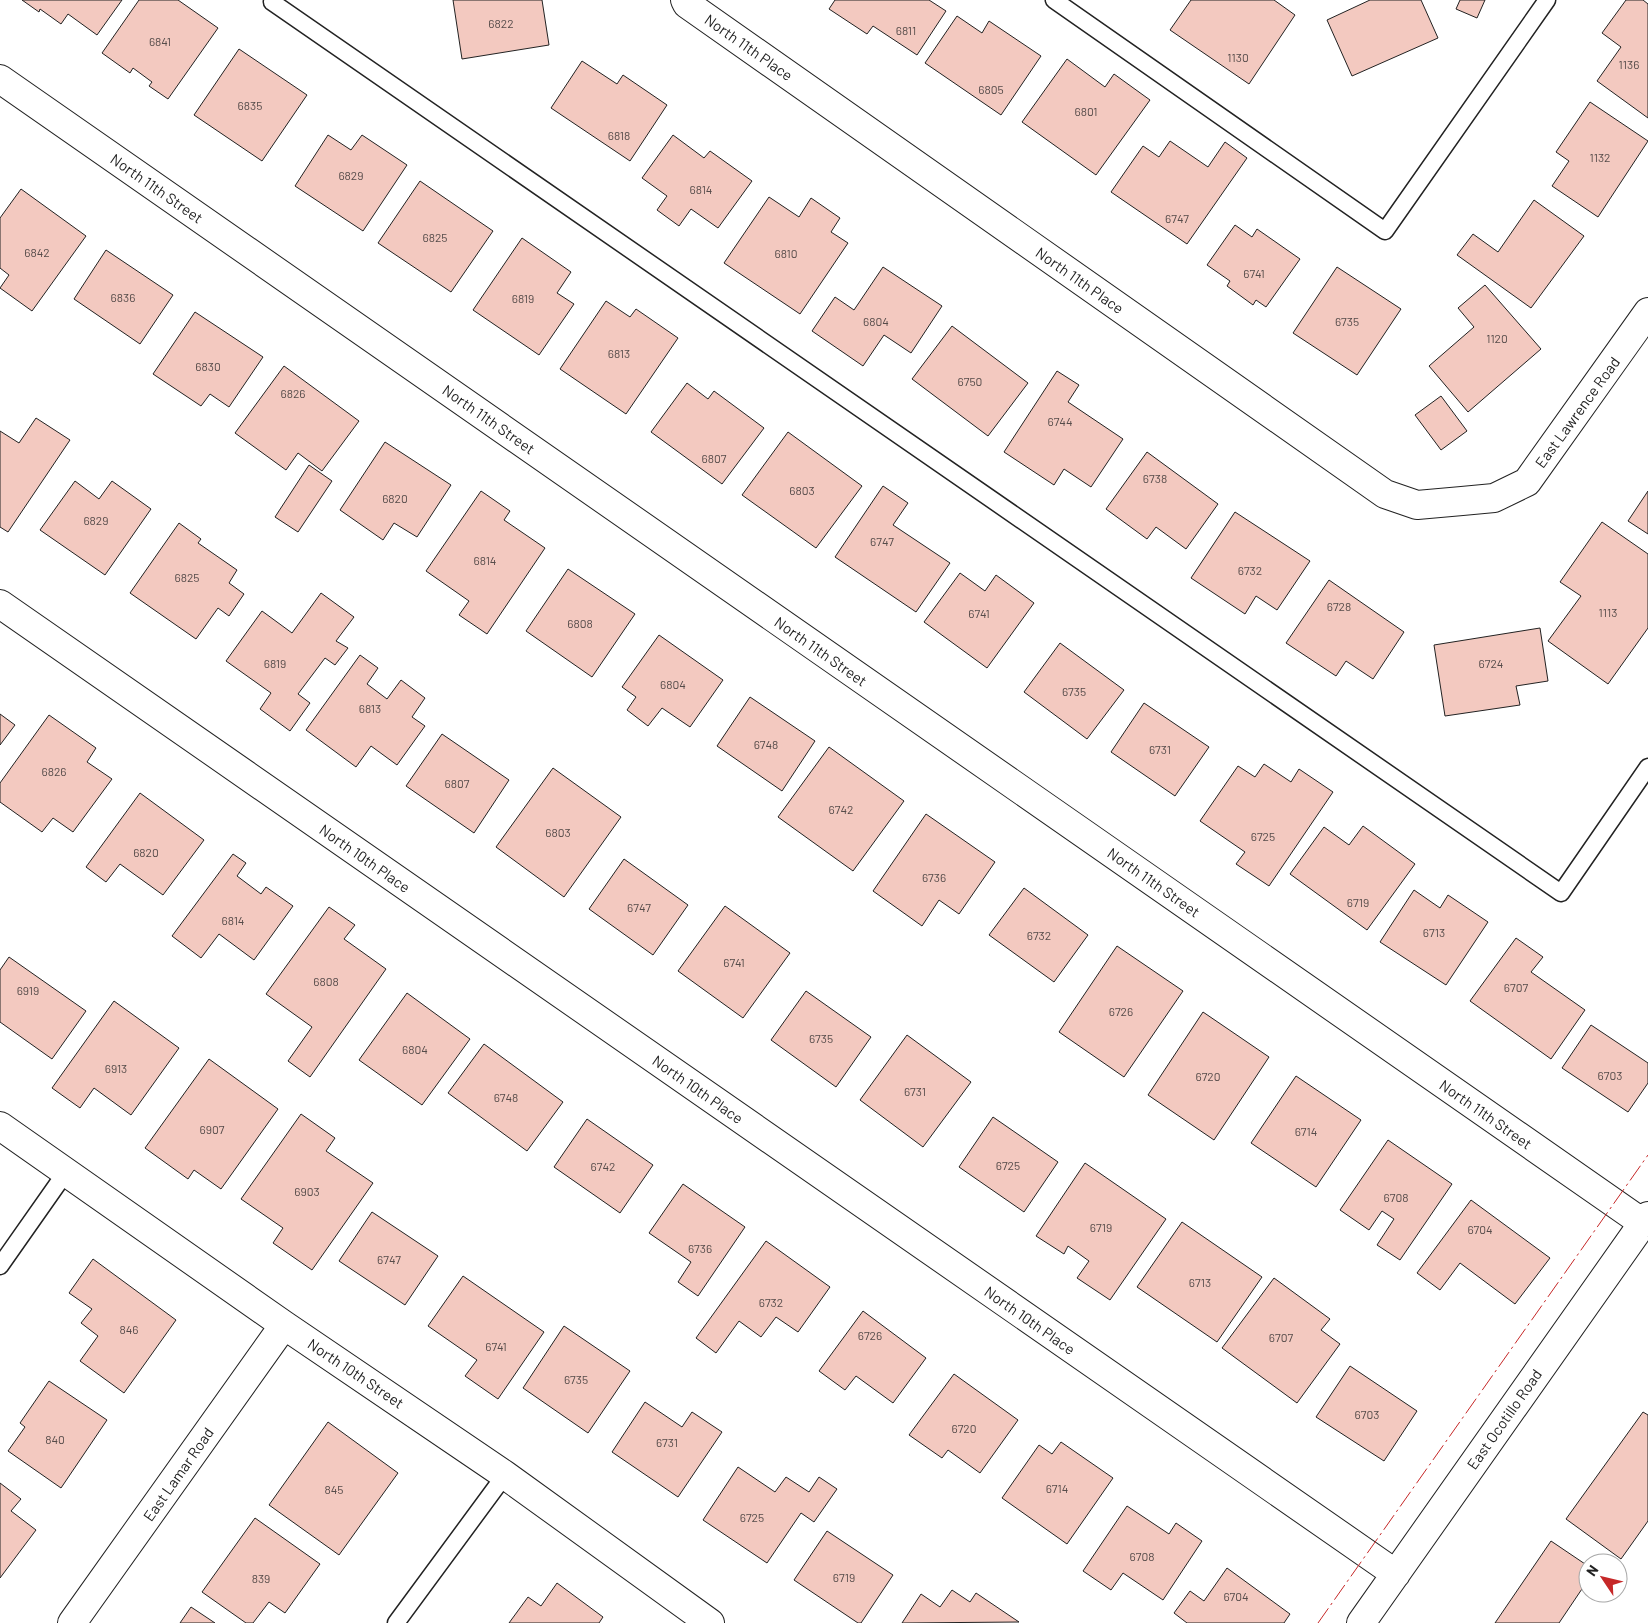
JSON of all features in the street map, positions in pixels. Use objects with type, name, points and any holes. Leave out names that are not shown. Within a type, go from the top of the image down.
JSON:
[{"type":"street","name":"North 11th Place","points":[[685,0],[695,10],[1385,494],[1417,505],[1494,498]]},
{"type":"street","name":"North 11th Street","points":[[0,78],[1645,1219]]},
{"type":"street","name":"East Lawrence Road","points":[[1494,498],[1527,482],[1648,312]]},
{"type":"street","name":"North 10th Place","points":[[0,604],[1396,1574]]},
{"type":"street","name":"North 10th Street","points":[[0,1126],[284,1325],[505,1475],[710,1623]]},
{"type":"street","name":"East Ocotillo Road","points":[[1361,1623],[1645,1219]]},
{"type":"street","name":"East Lamar Road","points":[[72,1623],[284,1325]]},
{"type":"lane","points":[[274,0],[272,2],[1562,893],[1648,767]]},
{"type":"lane","points":[[1054,0],[1385,231],[1547,0]]},
{"type":"lane","points":[[0,1266],[66,1172]]},
{"type":"lane","points":[[396,1623],[505,1475]]},
{"type":"building","points":[[22,0],[122,0],[97,35],[68,14],[61,24],[40,9],[39,12]]},
{"type":"building","points":[[139,0],[178,0],[218,28],[168,99],[149,86],[152,82],[133,68],[130,73],[102,53]]},
{"type":"building","points":[[453,0],[542,0],[549,45],[462,59]]},
{"type":"building","points":[[835,0],[929,0],[946,11],[917,55],[873,26],[867,34],[829,9]]},
{"type":"building","points":[[1191,0],[1274,0],[1295,15],[1249,84],[1170,30]]},
{"type":"building","points":[[1370,0],[1421,0],[1438,38],[1352,76],[1327,20]]},
{"type":"building","points":[[1460,0],[1485,0],[1477,18],[1456,9]]},
{"type":"building","points":[[1626,0],[1643,0],[1648,4],[1648,118],[1597,81],[1621,47],[1602,33]]},
{"type":"building","points":[[957,16],[982,33],[989,21],[1041,56],[1001,115],[925,63]]},
{"type":"building","points":[[239,49],[307,95],[262,161],[194,115]]},
{"type":"building","points":[[1067,59],[1105,87],[1114,74],[1150,100],[1096,175],[1022,122]]},
{"type":"building","points":[[582,61],[617,84],[623,75],[667,105],[630,161],[551,108]]},
{"type":"building","points":[[1590,102],[1648,141],[1598,217],[1552,186],[1569,161],[1556,152]]},
{"type":"building","points":[[328,135],[351,150],[362,135],[407,165],[363,231],[295,186]]},
{"type":"building","points":[[673,135],[704,158],[710,151],[752,181],[718,228],[691,209],[679,226],[657,210],[667,196],[642,178]]},
{"type":"building","points":[[1170,141],[1208,167],[1225,142],[1247,158],[1187,244],[1111,192],[1143,146],[1159,157]]},
{"type":"building","points":[[420,181],[493,231],[451,292],[378,243]]},
{"type":"building","points":[[21,189],[86,236],[32,311],[0,288],[9,275],[0,268],[0,218]]},
{"type":"building","points":[[769,197],[799,217],[811,198],[840,218],[831,232],[848,243],[800,314],[724,263]]},
{"type":"building","points":[[1534,200],[1584,236],[1531,308],[1457,255],[1473,234],[1498,252]]},
{"type":"building","points":[[1235,225],[1252,237],[1257,229],[1300,259],[1266,307],[1256,300],[1253,305],[1227,286],[1230,281],[1207,265]]},
{"type":"building","points":[[522,238],[571,272],[557,293],[574,304],[539,355],[473,310]]},
{"type":"building","points":[[106,250],[173,295],[140,344],[74,299]]},
{"type":"building","points":[[883,267],[942,306],[911,353],[884,335],[863,366],[812,331],[835,297],[854,310]]},
{"type":"building","points":[[1337,267],[1401,309],[1357,375],[1293,333]]},
{"type":"building","points":[[1485,285],[1541,349],[1468,412],[1429,366],[1474,327],[1458,308]]},
{"type":"building","points":[[606,301],[630,317],[636,309],[678,338],[626,414],[560,369]]},
{"type":"building","points":[[195,312],[263,357],[229,407],[210,394],[201,406],[153,374]]},
{"type":"building","points":[[952,326],[1028,383],[988,436],[912,379]]},
{"type":"building","points":[[284,366],[359,421],[322,471],[298,453],[286,470],[235,433]]},
{"type":"building","points":[[1057,371],[1079,385],[1068,402],[1123,439],[1091,487],[1064,469],[1054,485],[1004,452]]},
{"type":"building","points":[[687,383],[708,399],[714,391],[764,428],[722,484],[651,432]]},
{"type":"building","points":[[1441,396],[1467,431],[1441,450],[1415,415]]},
{"type":"building","points":[[36,418],[70,440],[8,532],[0,527],[0,431],[19,443]]},
{"type":"building","points":[[788,432],[862,486],[816,548],[742,495]]},
{"type":"building","points":[[385,442],[451,485],[417,537],[394,523],[383,540],[340,510]]},
{"type":"building","points":[[1147,452],[1218,504],[1186,549],[1156,527],[1147,539],[1106,509]]},
{"type":"building","points":[[309,465],[332,481],[298,532],[275,517]]},
{"type":"building","points":[[75,481],[99,499],[112,481],[151,509],[105,575],[40,530]]},
{"type":"building","points":[[883,486],[908,503],[893,525],[950,563],[916,612],[835,557]]},
{"type":"building","points":[[481,491],[510,511],[504,520],[545,548],[487,634],[459,615],[469,601],[426,571]]},
{"type":"building","points":[[1648,491],[1648,534],[1628,521]]},
{"type":"building","points":[[1235,512],[1310,561],[1277,610],[1256,596],[1245,614],[1191,578]]},
{"type":"building","points":[[1602,522],[1648,554],[1648,628],[1608,684],[1548,641],[1581,596],[1560,582]]},
{"type":"building","points":[[179,523],[201,539],[198,543],[237,570],[229,583],[244,594],[229,616],[218,608],[196,639],[130,593]]},
{"type":"building","points":[[568,569],[635,614],[592,677],[526,631]]},
{"type":"building","points":[[960,573],[985,591],[996,575],[1034,603],[987,668],[924,622]]},
{"type":"building","points":[[1329,580],[1404,632],[1373,679],[1346,661],[1336,676],[1286,643]]},
{"type":"building","points":[[321,593],[354,617],[336,641],[348,648],[335,665],[325,658],[298,694],[310,703],[290,731],[260,709],[271,693],[226,661],[262,611],[292,633]]},
{"type":"building","points":[[1540,628],[1548,681],[1516,686],[1520,705],[1445,716],[1434,645]]},
{"type":"building","points":[[659,635],[723,680],[690,727],[662,708],[648,726],[627,710],[636,697],[622,687]]},
{"type":"building","points":[[1060,643],[1124,690],[1087,739],[1024,692]]},
{"type":"building","points":[[360,655],[378,668],[367,684],[387,699],[401,680],[425,698],[412,717],[425,726],[397,765],[371,746],[356,767],[306,730]]},
{"type":"building","points":[[750,697],[815,741],[782,791],[717,746]]},
{"type":"building","points":[[1144,703],[1209,747],[1175,796],[1111,752]]},
{"type":"building","points":[[0,714],[15,725],[0,745]]},
{"type":"building","points":[[49,715],[96,748],[87,762],[112,779],[73,832],[53,818],[42,832],[0,802],[0,783]]},
{"type":"building","points":[[442,734],[509,780],[474,833],[406,786]]},
{"type":"building","points":[[829,747],[904,801],[853,871],[778,817]]},
{"type":"building","points":[[1264,764],[1291,782],[1299,769],[1333,792],[1269,886],[1236,864],[1245,852],[1200,821],[1238,766],[1255,777]]},
{"type":"building","points":[[553,768],[621,817],[564,897],[496,847]]},
{"type":"building","points":[[140,793],[204,840],[163,895],[120,864],[106,882],[86,867]]},
{"type":"building","points":[[926,814],[995,862],[959,914],[939,900],[922,926],[873,891]]},
{"type":"building","points":[[1363,826],[1415,864],[1367,930],[1290,874],[1324,827],[1349,845]]},
{"type":"building","points":[[233,854],[246,863],[237,876],[261,894],[266,887],[293,906],[254,960],[219,934],[201,958],[172,936]]},
{"type":"building","points":[[624,859],[688,905],[653,955],[589,909]]},
{"type":"building","points":[[1024,888],[1088,935],[1054,982],[989,935]]},
{"type":"building","points":[[1414,890],[1440,908],[1448,895],[1488,922],[1446,985],[1380,942]]},
{"type":"building","points":[[725,906],[790,953],[743,1018],[678,971]]},
{"type":"building","points":[[329,907],[355,925],[344,939],[386,969],[310,1077],[288,1061],[312,1027],[266,994]]},
{"type":"building","points":[[1516,938],[1543,957],[1531,972],[1585,1010],[1551,1059],[1470,1001]]},
{"type":"building","points":[[1117,946],[1183,991],[1124,1077],[1059,1032]]},
{"type":"building","points":[[9,957],[86,1011],[52,1059],[0,1022],[0,970]]},
{"type":"building","points":[[806,991],[871,1037],[836,1087],[771,1040]]},
{"type":"building","points":[[407,993],[470,1039],[422,1105],[359,1060]]},
{"type":"building","points":[[114,1001],[179,1048],[131,1115],[94,1088],[80,1108],[52,1088]]},
{"type":"building","points":[[1203,1012],[1269,1057],[1214,1140],[1148,1095]]},
{"type":"building","points":[[1591,1025],[1648,1063],[1648,1083],[1628,1112],[1562,1068]]},
{"type":"building","points":[[907,1035],[971,1082],[923,1147],[860,1100]]},
{"type":"building","points":[[484,1044],[563,1102],[527,1151],[448,1093]]},
{"type":"building","points":[[209,1059],[278,1109],[221,1189],[194,1170],[188,1179],[145,1148]]},
{"type":"building","points":[[1296,1076],[1361,1120],[1316,1187],[1251,1143]]},
{"type":"building","points":[[301,1114],[335,1138],[326,1151],[373,1183],[312,1270],[273,1243],[283,1228],[241,1199]]},
{"type":"building","points":[[993,1117],[1058,1162],[1024,1212],[959,1167]]},
{"type":"building","points":[[587,1119],[653,1165],[620,1213],[554,1167]]},
{"type":"building","points":[[1388,1140],[1452,1184],[1400,1260],[1377,1245],[1394,1219],[1382,1211],[1369,1230],[1340,1210]]},
{"type":"building","points":[[1085,1163],[1166,1219],[1110,1300],[1077,1278],[1089,1261],[1068,1246],[1064,1254],[1036,1236]]},
{"type":"building","points":[[683,1184],[745,1227],[698,1296],[678,1282],[691,1262],[649,1233]]},
{"type":"building","points":[[1471,1200],[1550,1258],[1515,1304],[1460,1263],[1440,1290],[1417,1273]]},
{"type":"building","points":[[372,1212],[438,1256],[405,1305],[339,1261]]},
{"type":"building","points":[[1182,1222],[1262,1277],[1217,1342],[1137,1287]]},
{"type":"building","points":[[766,1241],[830,1287],[798,1332],[776,1317],[761,1337],[739,1321],[716,1353],[696,1338]]},
{"type":"building","points":[[93,1259],[176,1320],[124,1393],[80,1361],[98,1336],[81,1323],[92,1309],[69,1293]]},
{"type":"building","points":[[463,1276],[544,1332],[498,1399],[465,1376],[477,1360],[428,1326]]},
{"type":"building","points":[[1274,1278],[1330,1319],[1321,1330],[1340,1344],[1297,1403],[1222,1348]]},
{"type":"building","points":[[863,1311],[926,1358],[893,1403],[856,1376],[845,1390],[819,1371]]},
{"type":"building","points":[[564,1326],[630,1371],[588,1433],[523,1388]]},
{"type":"building","points":[[1350,1366],[1417,1411],[1384,1461],[1316,1417]]},
{"type":"building","points":[[954,1374],[1018,1420],[980,1473],[948,1450],[942,1458],[909,1435]]},
{"type":"building","points":[[49,1381],[107,1420],[61,1488],[8,1451],[25,1427],[20,1423]]},
{"type":"building","points":[[645,1402],[682,1427],[692,1412],[722,1432],[678,1497],[612,1452]]},
{"type":"building","points":[[1643,1412],[1648,1415],[1648,1521],[1625,1553],[1613,1553],[1566,1519]]},
{"type":"building","points":[[328,1422],[398,1473],[339,1555],[269,1505]]},
{"type":"building","points":[[1061,1442],[1113,1478],[1067,1544],[1002,1498],[1039,1445],[1052,1454]]},
{"type":"building","points":[[738,1467],[775,1492],[786,1477],[809,1492],[819,1477],[837,1489],[814,1522],[801,1513],[767,1563],[703,1520]]},
{"type":"building","points":[[0,1483],[21,1499],[11,1511],[36,1530],[0,1578]]},
{"type":"building","points":[[1127,1506],[1169,1534],[1176,1523],[1202,1541],[1163,1600],[1123,1573],[1111,1590],[1083,1571]]},
{"type":"building","points":[[255,1518],[320,1564],[285,1613],[269,1602],[253,1623],[246,1623],[202,1592]]},
{"type":"building","points":[[827,1531],[893,1575],[861,1623],[858,1623],[794,1580]]},
{"type":"building","points":[[1551,1541],[1578,1559],[1578,1595],[1559,1623],[1495,1623]]},
{"type":"building","points":[[1227,1568],[1290,1614],[1284,1623],[1187,1623],[1174,1613],[1190,1591],[1204,1601]]},
{"type":"building","points":[[557,1583],[603,1617],[599,1623],[509,1623],[528,1597],[541,1606]]},
{"type":"building","points":[[952,1590],[970,1602],[976,1593],[1019,1622],[902,1623],[921,1594],[940,1607]]},
{"type":"building","points":[[191,1607],[215,1623],[180,1623]]},
{"type":"power","points":[[1318,1623],[1648,1155]]}]
